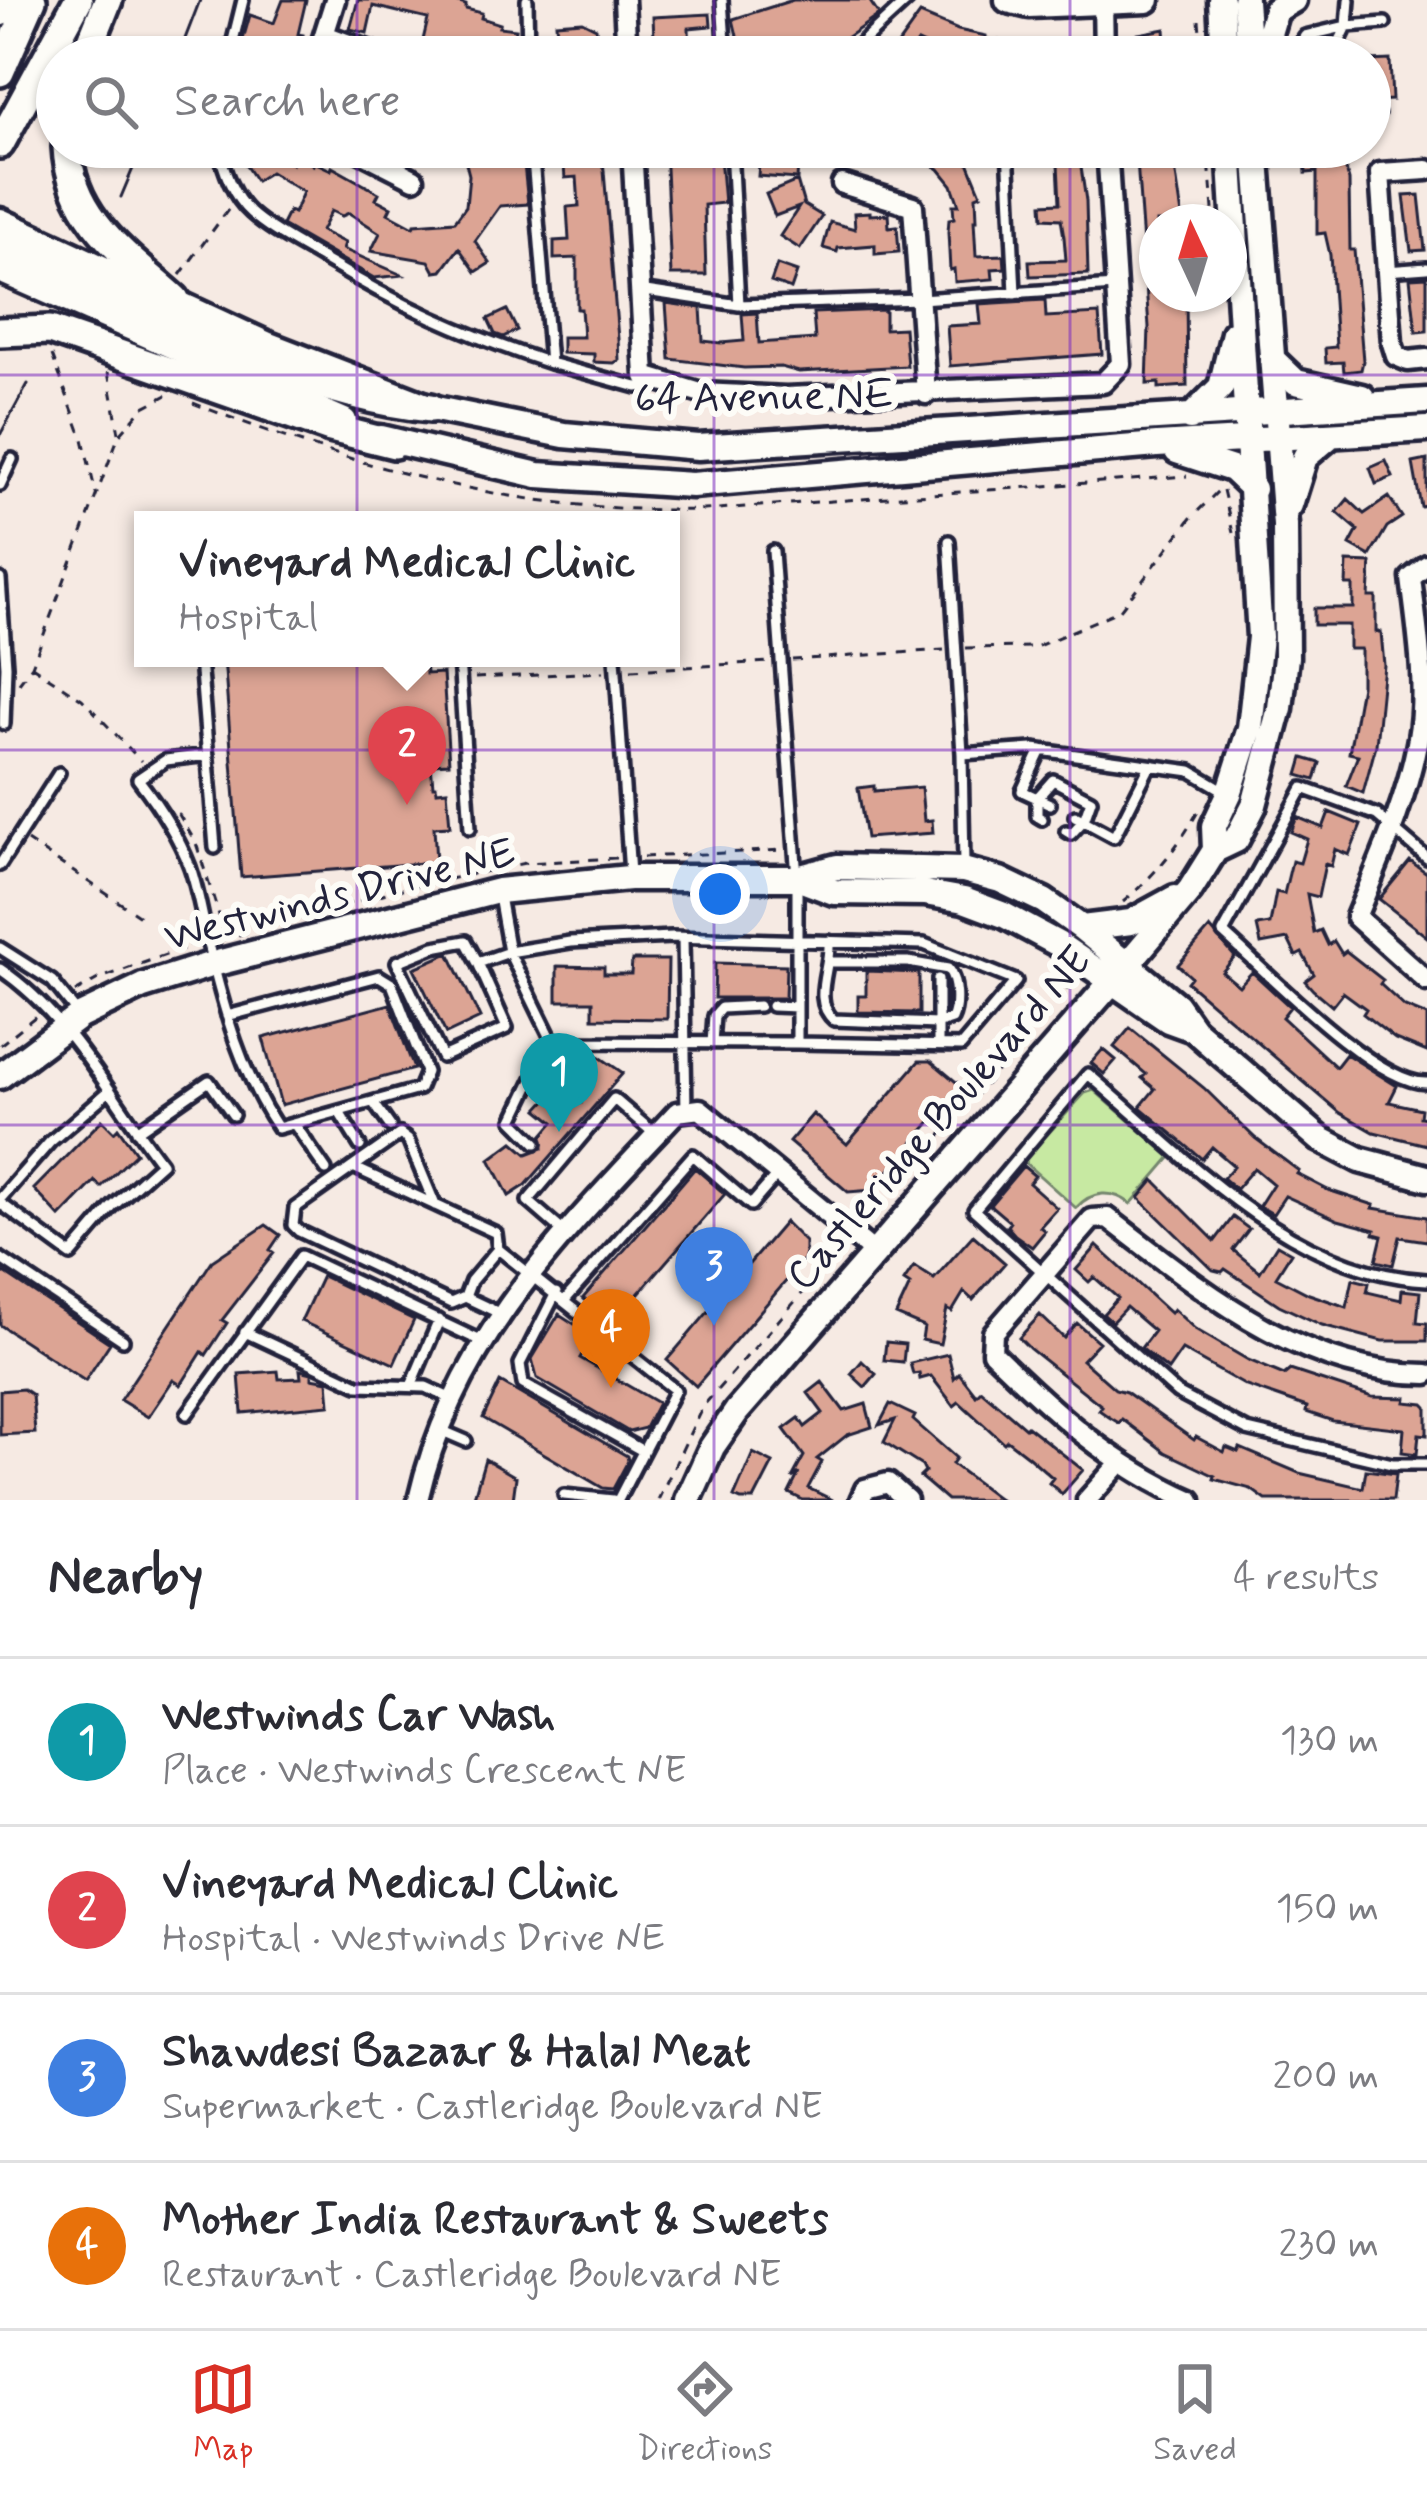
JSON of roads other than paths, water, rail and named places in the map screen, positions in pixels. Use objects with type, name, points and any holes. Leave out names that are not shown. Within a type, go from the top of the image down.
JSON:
[{"type":"main road","points":[[0,12],[7,0]]},
{"type":"main road","points":[[0,72],[32,0]]},
{"type":"main road","points":[[58,36],[78,0]]},
{"type":"main road","points":[[93,36],[108,0]]},
{"type":"main road","points":[[0,144],[36,78]]},
{"type":"main road","points":[[71,168],[87,217],[178,287]]},
{"type":"main road","points":[[0,247],[223,346],[326,386],[386,404],[431,408]]},
{"type":"main road","points":[[0,332],[50,330],[331,428],[394,444]]},
{"type":"street","points":[[323,36],[335,0]]},
{"type":"street","points":[[624,0],[626,36]]},
{"type":"street","points":[[1008,0],[1029,5],[1148,0]]},
{"type":"street","points":[[1221,0],[1223,36]]},
{"type":"street","points":[[1245,0],[1248,36]]},
{"type":"street","points":[[1268,36],[1276,10],[1293,0]]},
{"type":"street","points":[[1103,2],[1104,36]]},
{"type":"street","points":[[392,168],[414,179]]},
{"type":"street","points":[[633,168],[645,376],[701,393],[786,397],[1103,383],[1121,364],[1108,168]]},
{"type":"street","points":[[1231,168],[1234,204]]},
{"type":"street","name":"Castleridge Boulevard NE","points":[[688,1500],[712,1447],[737,1411],[1119,974],[1190,890],[1215,850],[1236,840],[1254,805],[1273,747],[1286,656],[1285,525],[1258,168]]},
{"type":"street","points":[[1427,170],[1380,173],[1391,343],[1396,356],[1408,361],[1427,359]]},
{"type":"street","points":[[842,184],[913,206],[926,394]]},
{"type":"street","name":"64 Avenue NE","points":[[0,221],[178,287],[266,344],[431,408],[564,435],[698,447],[1249,414],[1330,436],[1427,429]]},
{"type":"street","name":"64 Avenue NE","points":[[0,270],[394,444],[538,475],[692,485],[1251,440],[1278,425],[1427,401]]},
{"type":"street","points":[[1190,418],[1214,396],[1227,373],[1238,312]]},
{"type":"street","name":"Castleridge Boulevard NE","points":[[1215,850],[1218,794],[1250,728],[1260,637],[1242,484],[1251,440],[1241,312]]},
{"type":"street","points":[[1273,360],[1296,382],[1394,403]]},
{"type":"street","points":[[1285,525],[1305,457],[1330,436]]},
{"type":"street","points":[[1157,446],[1217,462],[1232,469],[1242,484]]},
{"type":"street","points":[[1427,565],[1411,578],[1418,635],[1418,737],[1392,829],[1356,917],[1427,981]]},
{"type":"street","name":"Westwinds Drive NE","points":[[0,1076],[71,1022],[143,986],[498,891],[629,878],[797,878],[837,867],[963,870],[1030,894],[1082,928],[1119,974]]},
{"type":"street","name":"Westwinds Drive NE","points":[[797,878],[834,892],[925,893],[964,900],[1004,915],[1119,974]]},
{"type":"street","points":[[1082,928],[1131,922],[1190,890]]},
{"type":"street","points":[[1119,974],[1168,1020],[1193,1029],[1320,1138],[1360,1160],[1427,1178]]},
{"type":"street","points":[[418,1500],[438,1430],[500,1313],[565,1233],[677,1112],[700,1109],[875,1253]]},
{"type":"street","points":[[1191,1500],[1120,1463],[1046,1405],[992,1352],[993,1333],[1092,1219],[1108,1218],[1225,1307],[1277,1335],[1349,1364],[1427,1374]]},
{"type":"street","points":[[1087,1500],[1120,1463]]},
{"type":"street","points":[[860,1500],[866,1489],[888,1483],[907,1500]]},
{"type":"lane","points":[[234,36],[243,0]]},
{"type":"lane","points":[[527,0],[528,36]]},
{"type":"lane","points":[[722,0],[724,36]]},
{"type":"lane","points":[[869,36],[908,0]]},
{"type":"lane","points":[[1342,36],[1349,0]]},
{"type":"lane","points":[[1305,36],[1384,23]]},
{"type":"lane","points":[[325,30],[341,36]]},
{"type":"lane","points":[[223,168],[248,211],[383,296],[464,335],[550,363],[637,387],[667,383]]},
{"type":"lane","points":[[534,168],[550,363]]},
{"type":"lane","points":[[732,168],[739,305]]},
{"type":"lane","points":[[1009,168],[1015,292]]},
{"type":"lane","points":[[1386,272],[1427,268]]},
{"type":"lane","points":[[639,290],[739,305],[1116,286]]},
{"type":"lane","points":[[0,485],[12,459]]},
{"type":"lane","points":[[949,541],[962,754],[963,870]]},
{"type":"lane","points":[[773,551],[797,878],[797,1043]]},
{"type":"lane","points":[[0,579],[4,724]]},
{"type":"lane","points":[[201,667],[215,848]]},
{"type":"lane","points":[[460,667],[470,828]]},
{"type":"lane","points":[[616,667],[629,878]]},
{"type":"lane","points":[[962,754],[1041,750],[1191,771],[1218,794]]},
{"type":"lane","points":[[1041,750],[1022,790],[1050,804]]},
{"type":"lane","points":[[208,755],[166,760],[138,779],[191,870],[213,964],[227,1016],[239,1058],[257,1098],[278,1128],[419,1089],[426,1072],[392,984],[379,976],[227,1016]]},
{"type":"lane","points":[[1079,818],[1114,837],[1150,766]]},
{"type":"lane","points":[[0,865],[59,773]]},
{"type":"lane","points":[[1042,819],[1036,816],[1037,798],[1052,780],[1090,800],[1071,834],[1066,831]]},
{"type":"lane","points":[[1427,858],[1377,815],[1303,788],[1223,933],[1374,1064],[1418,1084],[1427,1083]]},
{"type":"lane","points":[[498,891],[509,952],[553,1042]]},
{"type":"lane","points":[[682,938],[686,1111]]},
{"type":"lane","points":[[478,963],[509,952],[570,942],[682,938],[924,944],[1016,981],[961,1046],[553,1042]]},
{"type":"lane","points":[[466,941],[478,963],[507,1028],[442,1057],[397,962],[434,946],[466,941]]},
{"type":"lane","points":[[829,941],[822,998],[824,1012],[834,1020],[937,1024],[952,1019],[954,976],[948,969],[908,962],[830,962]]},
{"type":"lane","points":[[0,948],[52,981],[78,1044],[161,1163],[112,1207],[71,1255],[0,1201],[50,1142],[108,1092]]},
{"type":"lane","points":[[0,969],[71,1022]]},
{"type":"lane","points":[[938,979],[938,1046]]},
{"type":"lane","points":[[712,1043],[714,1016],[721,1008],[759,1006]]},
{"type":"lane","points":[[772,1006],[797,1007]]},
{"type":"lane","points":[[536,1143],[513,1120],[553,1042]]},
{"type":"lane","points":[[538,1068],[575,1097]]},
{"type":"lane","points":[[1427,1280],[1371,1269],[1294,1240],[1226,1191],[1088,1074],[974,1210],[1177,1393],[1246,1430],[1392,1464],[1427,1464]]},
{"type":"lane","points":[[137,1131],[209,1081],[233,1115]]},
{"type":"lane","points":[[565,1233],[528,1201],[596,1113],[614,1099],[656,1135]]},
{"type":"lane","points":[[374,1102],[390,1126]]},
{"type":"lane","points":[[339,1112],[360,1146]]},
{"type":"lane","points":[[296,1125],[326,1170]]},
{"type":"lane","points":[[435,1204],[408,1140],[400,1134],[295,1208],[293,1225],[451,1303],[465,1297],[471,1281],[499,1249]]},
{"type":"lane","points":[[643,1451],[523,1384],[520,1364],[560,1297],[693,1155],[751,1205],[777,1175]]},
{"type":"lane","points":[[353,1167],[496,1233],[499,1249],[675,1390],[615,1500],[564,1495]]},
{"type":"lane","points":[[187,1414],[301,1256],[483,1342]]},
{"type":"lane","points":[[0,1258],[123,1340]]},
{"type":"lane","points":[[465,1297],[500,1313]]},
{"type":"lane","points":[[411,1387],[439,1320]]},
{"type":"lane","points":[[245,1333],[358,1385],[426,1387],[452,1399]]},
{"type":"lane","points":[[438,1430],[466,1441]]},
{"type":"tram line","points":[[186,36],[200,0]]},
{"type":"tram line","points":[[121,197],[133,168]]},
{"type":"tram line","points":[[0,435],[28,384]]},
{"type":"place","name":"Vineyard Medical Clinic","points":[[407,805]]},
{"type":"place","name":"Westwinds Car Wash","points":[[559,1132]]},
{"type":"place","name":"Shawdesi Bazaar & Halal Meat","points":[[714,1326]]},
{"type":"place","name":"Mother India Restaurant & Sweets","points":[[611,1388]]}]
